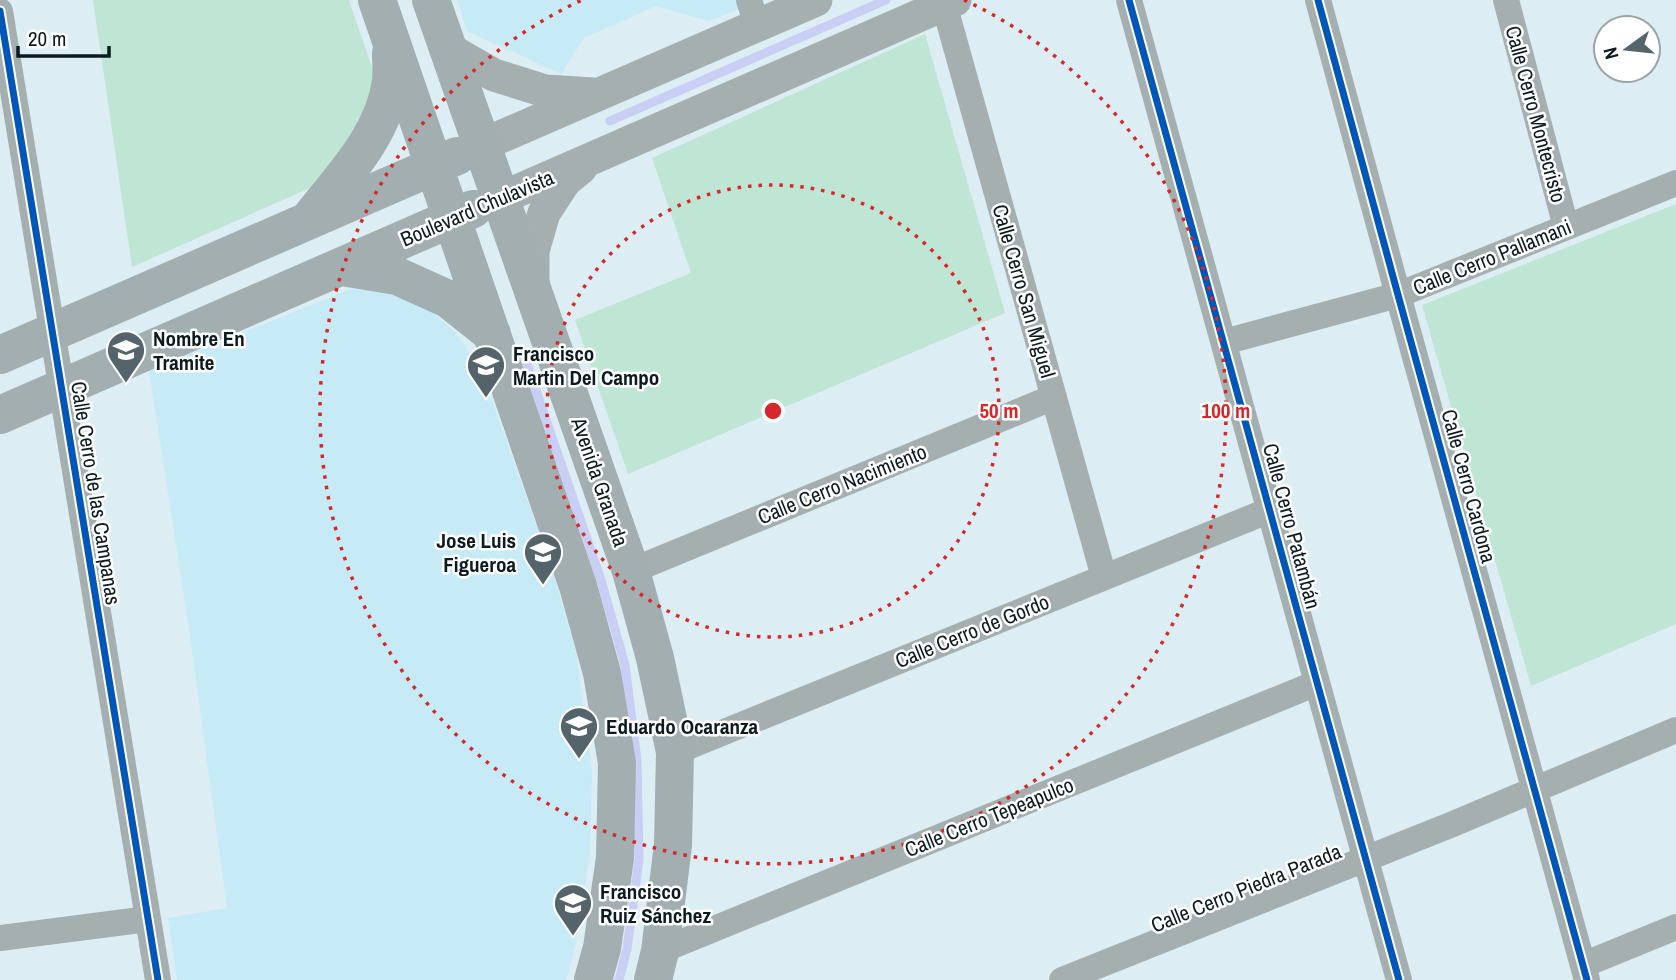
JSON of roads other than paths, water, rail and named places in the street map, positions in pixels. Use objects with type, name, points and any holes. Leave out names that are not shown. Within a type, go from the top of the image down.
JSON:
[{"type":"main road","points":[[377,0],[578,586],[602,673],[617,763],[615,858],[602,948],[593,980]]},
{"type":"main road","name":"Avenida Granada","points":[[431,0],[631,571],[655,658],[675,752],[674,845],[656,966]]},
{"type":"main road","points":[[307,222],[361,153],[380,119],[391,80],[390,40]]},
{"type":"main road","points":[[0,355],[482,145]]},
{"type":"main road","name":"Boulevard Chulavista","points":[[0,415],[500,198]]},
{"type":"main road","points":[[342,267],[397,276],[438,294],[492,334]]},
{"type":"street","points":[[482,145],[598,95],[753,13],[816,0]]},
{"type":"street","name":"Calle Cerro Patambán","points":[[1129,0],[1399,980]]},
{"type":"street","name":"Calle Cerro Cardona","points":[[1318,0],[1585,972]]},
{"type":"street","name":"Calle Cerro Montecristo","points":[[1506,0],[1566,227]]},
{"type":"street","name":"Boulevard Chulavista","points":[[500,198],[949,2]]},
{"type":"street","name":"Calle Cerro San Miguel","points":[[949,2],[1104,577]]},
{"type":"street","name":"Calle Cerro de las Campanas","points":[[0,11],[158,980]]},
{"type":"street","points":[[447,48],[506,79],[545,91],[598,95]]},
{"type":"street","points":[[533,290],[533,251],[544,214],[565,181],[595,157]]},
{"type":"street","name":"Calle Cerro Pallamani","points":[[1224,342],[1398,295],[1676,183]]},
{"type":"street","name":"Calle Cerro Nacimiento","points":[[631,571],[1054,397]]},
{"type":"street","name":"Calle Cerro de Gordo","points":[[675,752],[1269,510]]},
{"type":"street","name":"Calle Cerro Tepeapulco","points":[[656,966],[1317,683]]},
{"type":"street","name":"Calle Cerro Piedra Parada","points":[[1062,980],[1453,824],[1676,730]]},
{"type":"street","points":[[0,938],[148,919]]},
{"type":"street","points":[[1585,972],[1676,927]]},
{"type":"waterway","points":[[610,121],[886,0]]},
{"type":"waterway","points":[[527,364],[601,580],[625,665],[637,760],[639,860],[627,949],[619,980]]},
{"type":"place","name":"Nombre En Tramite","points":[[126,384]]},
{"type":"place","name":"Francisco Martin Del Campo","points":[[486,399]]},
{"type":"place","name":"Jose Luis Figueroa","points":[[543,586]]},
{"type":"place","name":"Eduardo Ocaranza","points":[[579,760]]},
{"type":"place","name":"Francisco Ruiz Sánchez","points":[[573,937]]}]
